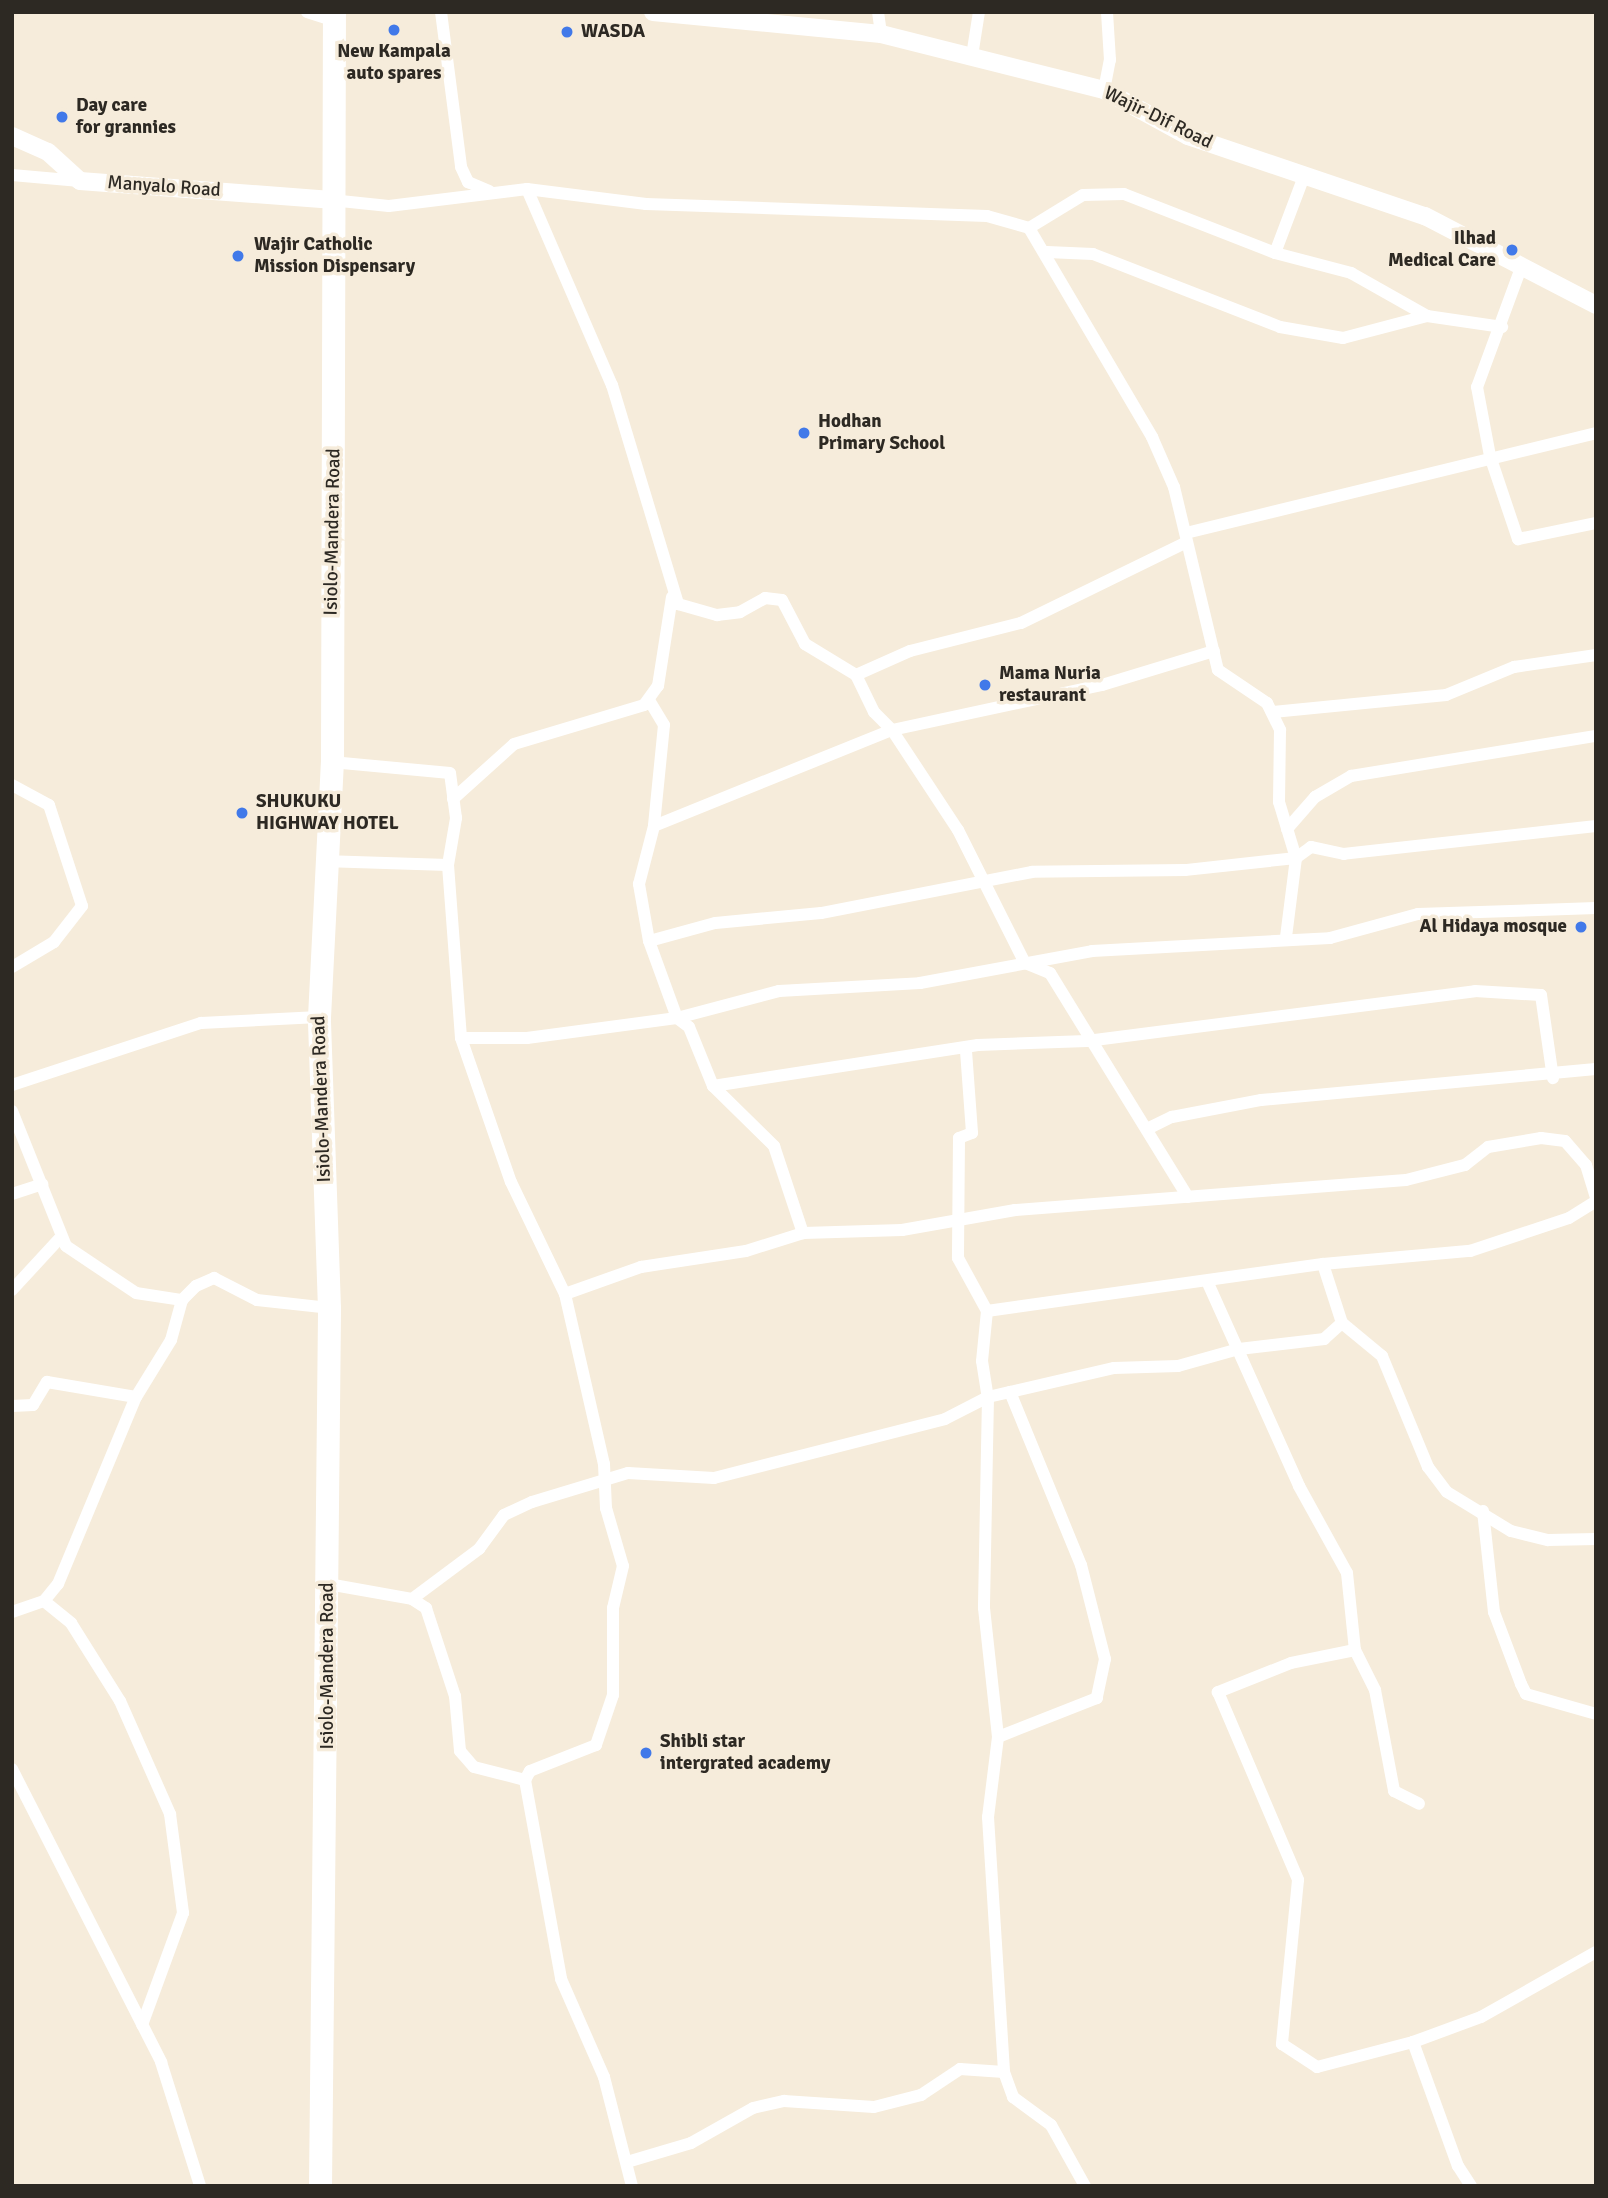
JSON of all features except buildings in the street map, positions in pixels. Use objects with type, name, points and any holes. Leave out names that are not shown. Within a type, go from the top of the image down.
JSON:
[{"type":"highway","name":"Isiolo-Mandera Road","points":[[320,2186],[329,1308],[319,1017],[323,861],[332,762],[331,200],[334,17]]},
{"type":"main road","name":"Wajir-Dif Road","points":[[653,12],[881,34],[1104,90],[1188,136],[1303,179],[1424,216],[1596,304]]},
{"type":"main road","name":"Manyalo Road","points":[[12,136],[48,152],[80,181],[331,200]]},
{"type":"street","points":[[307,12],[334,17]]},
{"type":"street","points":[[441,12],[461,167],[468,182],[489,191]]},
{"type":"street","points":[[878,12],[881,34]]},
{"type":"street","points":[[972,56],[979,12]]},
{"type":"street","points":[[1104,90],[1110,60],[1107,12]]},
{"type":"street","points":[[12,175],[80,181]]},
{"type":"street","points":[[1275,254],[1303,179]]},
{"type":"street","points":[[453,799],[514,744],[649,701],[658,686],[671,597],[612,385],[527,189]]},
{"type":"street","points":[[331,200],[388,206],[489,191],[527,189],[646,204],[987,216],[1029,228],[1047,252],[1152,437],[1186,538],[1214,651],[1230,683],[1273,712],[1280,730],[1275,760],[1287,829],[1296,858],[1286,937]]},
{"type":"street","points":[[1029,228],[1099,191],[1275,254],[1351,273],[1427,316],[1502,327]]},
{"type":"street","points":[[1047,252],[1093,254],[1280,327],[1343,338],[1427,316]]},
{"type":"street","points":[[1522,265],[1502,327],[1477,387],[1490,456],[1518,539],[1596,523]]},
{"type":"street","points":[[856,675],[910,651],[1021,623],[1186,538],[1490,456],[1506,460],[1596,433]]},
{"type":"street","points":[[671,597],[686,608],[717,615],[740,612],[765,598],[782,600],[805,644],[856,675],[874,712],[891,730],[952,819],[1025,963],[1050,973],[1087,1041],[1147,1129],[1188,1197]]},
{"type":"street","points":[[654,827],[891,730],[1102,685],[1214,651]]},
{"type":"street","points":[[1273,712],[1446,695],[1514,667],[1596,655]]},
{"type":"street","points":[[649,701],[664,726],[654,827],[639,884],[649,941],[677,1018],[689,1027],[713,1086],[774,1146],[803,1233]]},
{"type":"street","points":[[1287,829],[1324,790],[1351,776],[1596,736]]},
{"type":"street","points":[[332,762],[450,773],[453,799],[448,865],[461,1038],[511,1182],[565,1294],[623,1566],[613,1608],[613,1695],[596,1745],[530,1771],[525,1780],[561,1979],[604,2077],[632,2186]]},
{"type":"street","points":[[12,785],[49,805],[82,906],[54,942],[12,967]]},
{"type":"street","points":[[649,941],[715,923],[821,913],[1032,872],[1185,870],[1296,858],[1324,846],[1344,854],[1596,826]]},
{"type":"street","points":[[323,861],[448,865]]},
{"type":"street","points":[[461,1038],[527,1038],[677,1018],[779,991],[920,983],[1092,951],[1286,937],[1330,938],[1418,914],[1596,908]]},
{"type":"street","points":[[713,1086],[965,1051],[1087,1041],[1423,994],[1514,991],[1546,1002],[1553,1078]]},
{"type":"street","points":[[12,1085],[201,1023],[319,1017]]},
{"type":"street","points":[[965,1051],[972,1133],[959,1138],[958,1258],[987,1311],[982,1361],[988,1397],[984,1608],[999,1737],[988,1816],[1004,2072],[1013,2097],[1051,2125],[1086,2186]]},
{"type":"street","points":[[1147,1129],[1172,1117],[1261,1100],[1553,1078],[1596,1069]]},
{"type":"street","points":[[12,1111],[42,1184],[59,1238],[136,1293],[182,1300]]},
{"type":"street","points":[[565,1294],[641,1267],[746,1251],[803,1233],[960,1222],[1015,1210],[1406,1180],[1465,1165],[1488,1147],[1541,1138],[1565,1141],[1586,1165],[1596,1199],[1569,1218],[1470,1251],[1323,1264],[987,1311]]},
{"type":"street","points":[[12,1194],[42,1184]]},
{"type":"street","points":[[12,1290],[59,1238]]},
{"type":"street","points":[[1323,1264],[1342,1323],[1382,1356],[1438,1484],[1511,1531],[1548,1540],[1596,1539]]},
{"type":"street","points":[[12,1612],[44,1601],[58,1584],[136,1397],[171,1340],[182,1300],[214,1278],[257,1300],[329,1308]]},
{"type":"street","points":[[1207,1282],[1299,1486],[1347,1573],[1355,1650],[1375,1690],[1394,1791],[1419,1804]]},
{"type":"street","points":[[412,1599],[479,1549],[505,1515],[602,1477],[628,1472],[714,1478],[945,1419],[988,1397],[1114,1368],[1178,1366],[1239,1349],[1300,1347],[1324,1339],[1342,1323]]},
{"type":"street","points":[[12,1406],[33,1405],[47,1382],[136,1397]]},
{"type":"street","points":[[999,1737],[1097,1698],[1104,1680],[1081,1565],[1010,1392]]},
{"type":"street","points":[[1483,1511],[1494,1612],[1526,1694],[1596,1714]]},
{"type":"street","points":[[328,1584],[412,1599],[434,1622],[455,1696],[460,1751],[474,1767],[525,1780]]},
{"type":"street","points":[[44,1601],[71,1623],[120,1700],[170,1814],[183,1913],[142,2025]]},
{"type":"street","points":[[1355,1650],[1228,1684],[1218,1697],[1298,1880],[1282,2044],[1317,2067],[1413,2042],[1481,2017],[1596,1952]]},
{"type":"street","points":[[12,1769],[161,2062],[200,2186]]},
{"type":"street","points":[[1413,2042],[1458,2166],[1471,2186]]},
{"type":"street","points":[[627,2162],[691,2143],[753,2108],[785,2101],[874,2106],[921,2095],[960,2069],[1004,2072]]},
{"type":"place","name":"New Kampala auto spares","points":[[394,30]]},
{"type":"place","name":"WASDA","points":[[567,32]]},
{"type":"place","name":"Day care for grannies","points":[[62,117]]},
{"type":"place","name":"Ilhad Medical Care","points":[[1512,250]]},
{"type":"place","name":"Wajir Catholic Mission Dispensary","points":[[238,256]]},
{"type":"place","name":"Hodhan Primary School","points":[[804,433]]},
{"type":"place","name":"Mama Nuria restaurant","points":[[985,685]]},
{"type":"place","name":"SHUKUKU HIGHWAY HOTEL","points":[[242,813]]},
{"type":"place","name":"Al Hidaya mosque","points":[[1581,927]]},
{"type":"place","name":"Shibli star intergrated academy","points":[[646,1753]]}]
